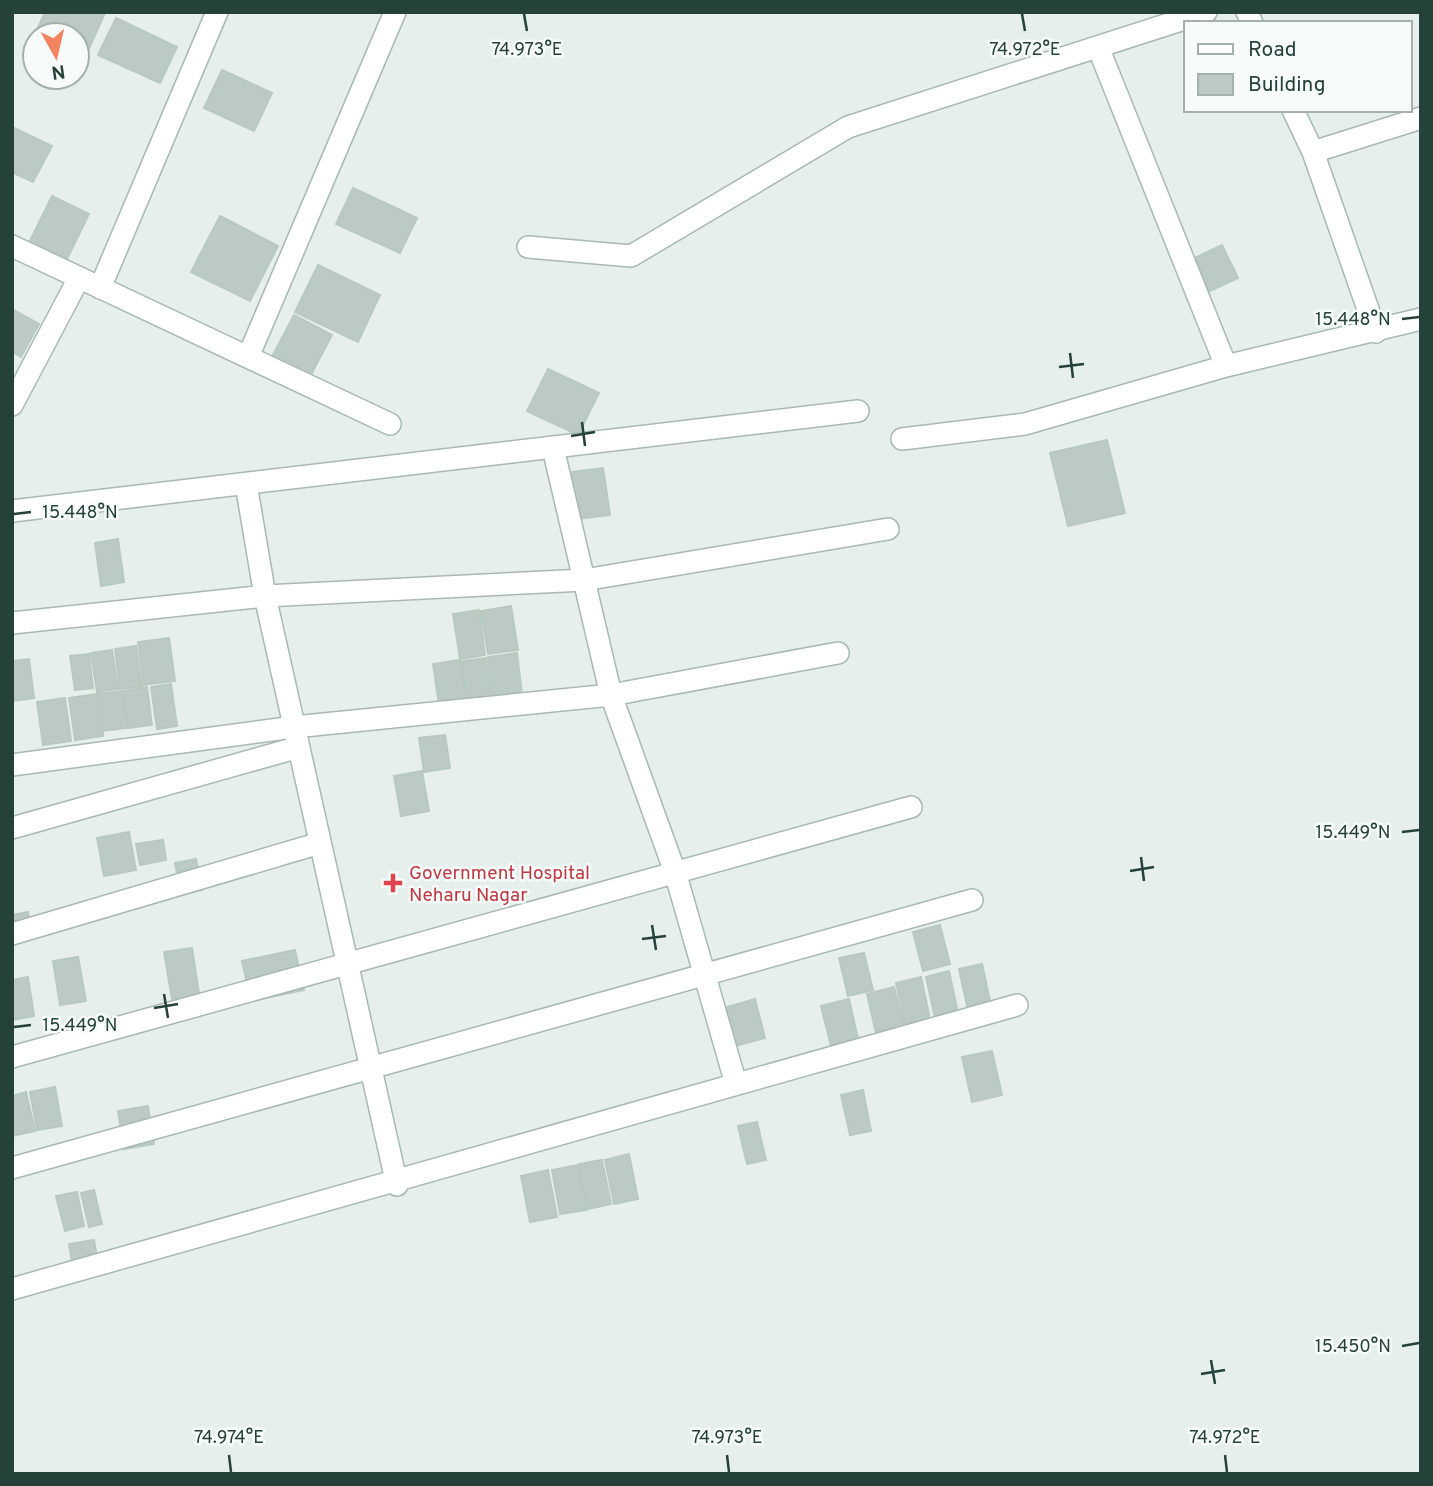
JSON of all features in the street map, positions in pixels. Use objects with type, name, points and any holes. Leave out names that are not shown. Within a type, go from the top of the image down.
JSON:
[{"type":"street","points":[[100,288],[217,12]]},
{"type":"street","points":[[248,357],[395,12]]},
{"type":"street","points":[[528,247],[631,256],[848,127],[1206,12]]},
{"type":"street","points":[[1098,47],[1226,366]]},
{"type":"street","points":[[1294,112],[1313,152],[1376,332]]},
{"type":"street","points":[[1313,152],[1421,118]]},
{"type":"street","points":[[12,246],[390,424]]},
{"type":"street","points":[[12,405],[79,278]]},
{"type":"street","points":[[902,439],[1026,424],[1226,366],[1421,319]]},
{"type":"street","points":[[12,511],[858,411]]},
{"type":"street","points":[[553,448],[611,695],[675,872],[736,1084]]},
{"type":"street","points":[[246,484],[265,596],[397,1182]]},
{"type":"street","points":[[12,623],[265,596],[584,580],[888,529]]},
{"type":"street","points":[[12,765],[296,737],[611,695],[838,653]]},
{"type":"street","points":[[12,828],[296,737]]},
{"type":"street","points":[[12,1058],[911,807]]},
{"type":"street","points":[[12,934],[320,843]]},
{"type":"street","points":[[12,1168],[972,900]]},
{"type":"street","points":[[12,1289],[1017,1005]]},
{"type":"building","points":[[45,12],[105,13],[91,44],[91,21],[41,21]]},
{"type":"building","points":[[116,18],[177,47],[160,83],[98,55]]},
{"type":"building","points":[[222,70],[272,93],[254,131],[204,108]]},
{"type":"building","points":[[12,127],[52,146],[33,182],[12,172]]},
{"type":"building","points":[[353,188],[417,218],[400,253],[336,224]]},
{"type":"building","points":[[52,196],[89,214],[63,267],[26,249]]},
{"type":"building","points":[[220,216],[278,246],[250,301],[191,272]]},
{"type":"building","points":[[1222,245],[1238,278],[1195,298],[1180,265]]},
{"type":"building","points":[[318,265],[380,295],[358,342],[295,312]]},
{"type":"building","points":[[12,309],[39,324],[21,357],[12,352]]},
{"type":"building","points":[[294,315],[332,335],[304,388],[266,368]]},
{"type":"building","points":[[548,369],[599,393],[578,435],[527,411]]},
{"type":"building","points":[[1107,440],[1125,513],[1068,526],[1050,453]]},
{"type":"building","points":[[603,468],[610,515],[578,519],[571,472]]},
{"type":"building","points":[[118,539],[124,582],[101,586],[95,543]]},
{"type":"building","points":[[511,606],[518,650],[488,654],[481,611]]},
{"type":"building","points":[[479,610],[485,655],[460,659],[453,614]]},
{"type":"building","points":[[169,638],[175,681],[144,685],[138,642]]},
{"type":"building","points":[[136,646],[142,686],[120,689],[115,649]]},
{"type":"building","points":[[112,650],[118,689],[97,692],[91,653]]},
{"type":"building","points":[[517,653],[522,694],[493,697],[488,657]]},
{"type":"building","points":[[89,654],[93,688],[75,690],[70,656]]},
{"type":"building","points":[[486,658],[491,698],[468,701],[462,661]]},
{"type":"building","points":[[29,659],[34,698],[13,701],[12,661]]},
{"type":"building","points":[[460,660],[466,702],[439,705],[433,664]]},
{"type":"building","points":[[171,684],[177,726],[157,729],[151,687]]},
{"type":"building","points":[[147,687],[152,725],[129,728],[124,691]]},
{"type":"building","points":[[122,691],[127,728],[103,731],[98,694]]},
{"type":"building","points":[[97,694],[103,736],[75,740],[69,698]]},
{"type":"building","points":[[65,698],[71,741],[43,745],[37,702]]},
{"type":"building","points":[[445,735],[450,768],[424,772],[419,738]]},
{"type":"building","points":[[422,771],[429,811],[401,816],[394,776]]},
{"type":"building","points":[[129,832],[136,870],[104,876],[97,838]]},
{"type":"building","points":[[163,840],[166,860],[140,865],[136,844]]},
{"type":"building","points":[[196,859],[202,890],[181,894],[175,863]]},
{"type":"building","points":[[28,912],[33,937],[12,942],[12,915]]},
{"type":"building","points":[[940,925],[950,964],[923,971],[913,932]]},
{"type":"building","points":[[192,948],[200,1000],[173,1005],[164,952]]},
{"type":"building","points":[[295,950],[304,990],[251,1001],[242,961]]},
{"type":"building","points":[[864,953],[873,990],[848,996],[839,958]]},
{"type":"building","points":[[78,957],[86,1001],[60,1005],[53,961]]},
{"type":"building","points":[[982,964],[991,1006],[968,1010],[959,969]]},
{"type":"building","points":[[949,971],[958,1013],[935,1018],[926,977]]},
{"type":"building","points":[[28,977],[34,1016],[12,1020],[12,980]]},
{"type":"building","points":[[921,977],[930,1019],[905,1024],[896,983]]},
{"type":"building","points":[[894,987],[904,1027],[876,1033],[867,994]]},
{"type":"building","points":[[755,999],[765,1038],[735,1046],[724,1008]]},
{"type":"building","points":[[849,999],[858,1039],[831,1046],[821,1006]]},
{"type":"building","points":[[992,1051],[1002,1095],[972,1102],[962,1057]]},
{"type":"building","points":[[55,1087],[62,1126],[37,1130],[30,1092]]},
{"type":"building","points":[[863,1090],[871,1131],[850,1135],[841,1095]]},
{"type":"building","points":[[26,1092],[35,1131],[12,1136],[12,1096]]},
{"type":"building","points":[[148,1106],[154,1144],[124,1149],[118,1111]]},
{"type":"building","points":[[757,1122],[766,1160],[747,1164],[738,1126]]},
{"type":"building","points":[[629,1154],[638,1199],[614,1204],[605,1160]]},
{"type":"building","points":[[602,1160],[611,1204],[588,1209],[579,1164]]},
{"type":"building","points":[[578,1165],[586,1210],[560,1214],[552,1170]]},
{"type":"building","points":[[548,1170],[557,1217],[530,1222],[521,1176]]},
{"type":"building","points":[[94,1190],[102,1224],[89,1227],[81,1193]]},
{"type":"building","points":[[77,1192],[84,1226],[65,1231],[56,1196]]},
{"type":"building","points":[[94,1240],[100,1274],[75,1279],[69,1244]]},
{"type":"place","name":"Government Hospital Neharu Nagar","points":[[393,883]]}]
